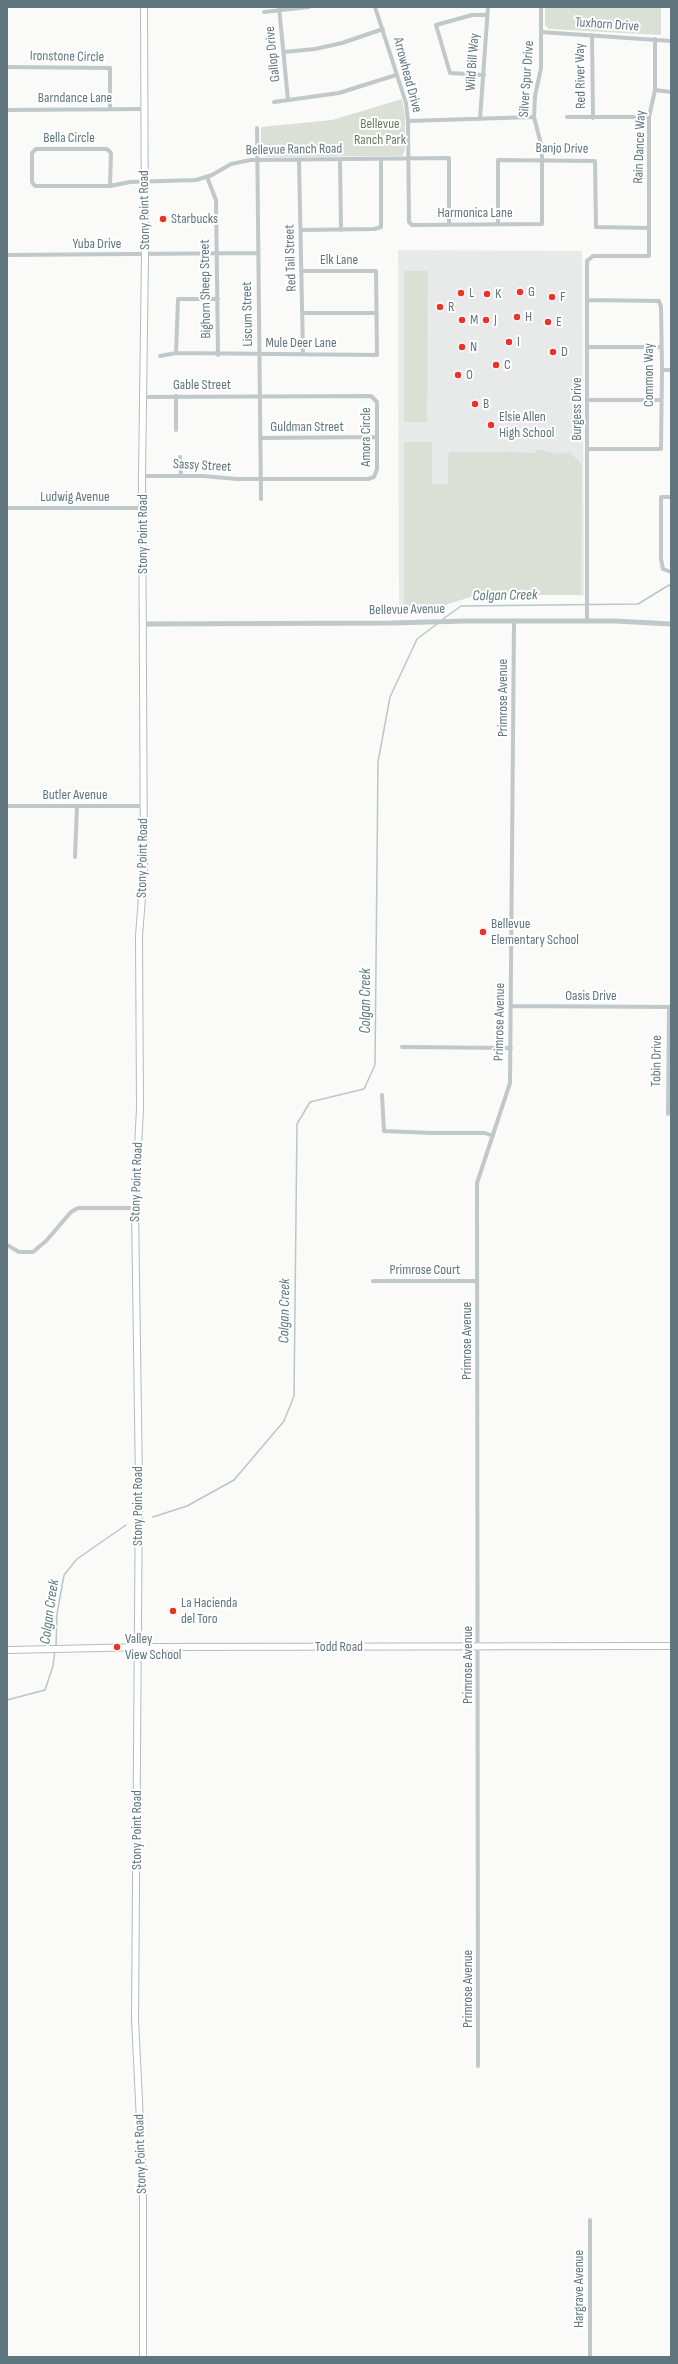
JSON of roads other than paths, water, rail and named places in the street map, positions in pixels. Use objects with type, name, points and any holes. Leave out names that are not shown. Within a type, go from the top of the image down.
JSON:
[{"type":"main road","name":"Stony Point Road","points":[[143,2357],[143,2183],[135,2020],[139,1484],[135,1208],[140,1108],[140,936],[144,872],[142,476],[146,255],[143,109],[144,7]]},
{"type":"main road","name":"Todd Road","points":[[7,1650],[137,1648],[671,1646]]},
{"type":"street","points":[[264,12],[280,9],[309,7]]},
{"type":"street","name":"Arrowhead Drive","points":[[375,7],[406,103],[408,121],[409,222]]},
{"type":"street","name":"Wild Bill Way","points":[[480,119],[488,7]]},
{"type":"street","name":"Silver Spur Drive","points":[[541,7],[541,68],[534,117],[542,148],[542,224]]},
{"type":"street","name":"Gallop Drive","points":[[280,9],[288,100]]},
{"type":"street","points":[[484,75],[450,72],[436,25],[472,15],[487,15]]},
{"type":"street","points":[[284,52],[315,49],[342,43],[383,29]]},
{"type":"street","name":"Tuxhorn Drive","points":[[541,32],[671,41]]},
{"type":"street","name":"Red River Way","points":[[592,35],[593,118]]},
{"type":"street","name":"Rain Dance Way","points":[[649,256],[650,117],[655,90],[654,39]]},
{"type":"street","name":"Ironstone Circle","points":[[7,67],[110,68],[110,109]]},
{"type":"street","points":[[274,102],[339,93],[396,75]]},
{"type":"street","points":[[655,90],[671,92]]},
{"type":"street","name":"Barndance Lane","points":[[7,110],[143,109]]},
{"type":"street","points":[[408,121],[534,117]]},
{"type":"street","points":[[567,117],[650,117]]},
{"type":"street","name":"Liscum Street","points":[[257,128],[261,499]]},
{"type":"street","name":"Bella Circle","points":[[110,186],[111,153],[107,149],[36,149],[32,153],[32,182],[35,186],[110,186],[145,181]]},
{"type":"street","name":"Bellevue Ranch Road","points":[[145,181],[191,181],[207,177],[238,162],[257,160],[449,158],[449,224]]},
{"type":"street","points":[[301,230],[374,229],[381,227],[381,159]]},
{"type":"street","name":"Red Tail Street","points":[[299,160],[303,354]]},
{"type":"street","points":[[340,160],[341,230]]},
{"type":"street","name":"Banjo Drive","points":[[498,224],[498,160],[595,161],[596,227],[649,228]]},
{"type":"street","name":"Bighorn Sheep Street","points":[[207,177],[216,200],[218,355]]},
{"type":"street","name":"Harmonica Lane","points":[[409,222],[412,224],[542,224]]},
{"type":"street","name":"Yuba Drive","points":[[7,255],[258,253]]},
{"type":"street","name":"Burgess Drive","points":[[587,621],[587,264],[589,258],[597,256],[649,256]]},
{"type":"street","name":"Elk Lane","points":[[301,271],[376,271],[377,313]]},
{"type":"street","points":[[176,353],[178,299],[218,299]]},
{"type":"street","name":"Common Way","points":[[588,300],[659,301],[661,307],[660,347],[662,370],[660,400],[661,449],[588,449]]},
{"type":"street","points":[[303,313],[377,313]]},
{"type":"street","name":"Mule Deer Lane","points":[[160,356],[176,353],[218,355],[377,355],[377,313]]},
{"type":"street","points":[[588,348],[660,347]]},
{"type":"street","points":[[662,370],[671,370]]},
{"type":"street","points":[[176,396],[176,430]]},
{"type":"street","name":"Gable Street","points":[[144,397],[260,396]]},
{"type":"street","name":"Amora Circle","points":[[260,396],[371,396],[377,402],[377,469],[374,478],[260,479]]},
{"type":"street","points":[[588,400],[660,400]]},
{"type":"street","name":"Guldman Street","points":[[260,438],[377,437]]},
{"type":"street","points":[[180,457],[181,476]]},
{"type":"street","name":"Sassy Street","points":[[142,476],[260,479]]},
{"type":"street","points":[[671,497],[661,497],[662,564],[666,571],[671,572]]},
{"type":"street","name":"Ludwig Avenue","points":[[7,508],[142,508]]},
{"type":"street","name":"Bellevue Avenue","points":[[143,624],[431,621],[587,621],[671,624]]},
{"type":"street","name":"Primrose Avenue","points":[[478,2066],[479,1646],[477,1183],[510,1083],[514,621]]},
{"type":"street","name":"Butler Avenue","points":[[7,806],[144,806]]},
{"type":"street","points":[[75,857],[77,806]]},
{"type":"street","name":"Oasis Drive","points":[[511,1006],[670,1007]]},
{"type":"street","name":"Tobin Drive","points":[[668,1114],[670,1007]]},
{"type":"street","points":[[402,1047],[511,1048]]},
{"type":"street","points":[[382,1095],[384,1130],[432,1133],[485,1133],[492,1136]]},
{"type":"street","points":[[7,1245],[19,1252],[33,1252],[43,1245],[71,1212],[78,1208],[135,1208]]},
{"type":"street","name":"Primrose Court","points":[[373,1281],[477,1281]]},
{"type":"street","name":"Hargrave Avenue","points":[[590,2220],[590,2357]]},
{"type":"waterway","name":"Colgan Creek","points":[[443,619],[461,606],[638,604],[669,585],[671,586]]},
{"type":"waterway","name":"Colgan Creek","points":[[153,1517],[187,1506],[234,1480],[284,1421],[294,1396],[297,1124],[310,1102],[364,1089],[375,1065],[378,762],[390,697],[417,639],[437,624]]},
{"type":"waterway","name":"Colgan Creek","points":[[56,1647],[57,1614],[64,1575],[77,1559],[126,1525]]},
{"type":"waterway","name":"Colgan Creek","points":[[7,1700],[45,1690],[53,1666],[55,1650]]},
{"type":"place","name":"Starbucks","points":[[163,219]]},
{"type":"place","name":"G","points":[[520,292]]},
{"type":"place","name":"L","points":[[461,293]]},
{"type":"place","name":"K","points":[[487,294]]},
{"type":"place","name":"F","points":[[552,297]]},
{"type":"place","name":"R","points":[[440,307]]},
{"type":"place","name":"H","points":[[517,317]]},
{"type":"place","name":"M","points":[[462,320]]},
{"type":"place","name":"J","points":[[486,320]]},
{"type":"place","name":"E","points":[[548,322]]},
{"type":"place","name":"I","points":[[509,342]]},
{"type":"place","name":"N","points":[[462,347]]},
{"type":"place","name":"D","points":[[553,352]]},
{"type":"place","name":"C","points":[[496,365]]},
{"type":"place","name":"O","points":[[458,375]]},
{"type":"place","name":"B","points":[[475,404]]},
{"type":"place","name":"Elsie Allen High School","points":[[491,425]]},
{"type":"place","name":"Bellevue Elementary School","points":[[483,932]]},
{"type":"place","name":"La Hacienda del Toro","points":[[173,1611]]},
{"type":"place","name":"Valley View School","points":[[117,1647]]},
{"type":"park label","name":"Bellevue Ranch Park","points":[[380,132]]}]
